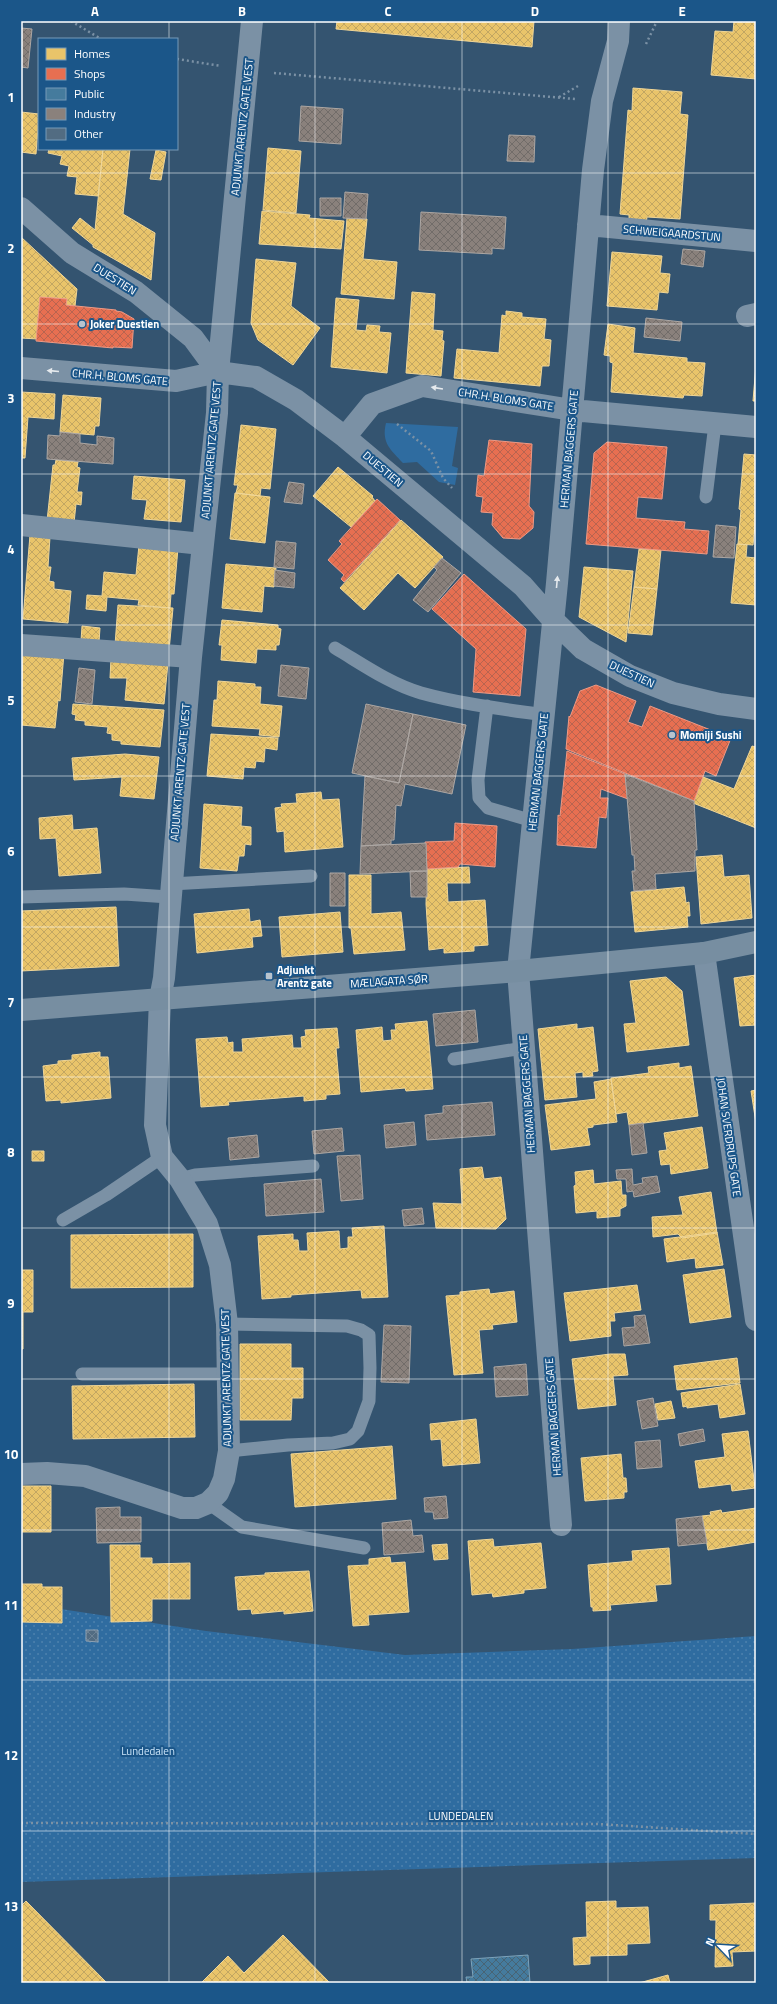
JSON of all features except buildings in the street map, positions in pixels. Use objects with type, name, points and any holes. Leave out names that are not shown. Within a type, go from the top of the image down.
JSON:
[{"type":"street","name":"ADJUNKT ARENTZ GATE VEST","points":[[208,1503],[218,1493],[224,1479],[228,1451],[227,1324],[220,1265],[207,1224],[180,1179],[162,1157],[156,1125],[160,999],[164,978],[170,890],[191,657],[217,413],[218,372],[252,21]]},
{"type":"street","name":"HERMAN BAGGERS GATE","points":[[561,1525],[518,971],[553,620],[588,225],[602,101],[619,31],[631,21]]},
{"type":"street","name":"DUESTIEN","points":[[21,208],[72,253],[136,292],[193,338],[218,372],[256,377],[296,400],[345,437],[523,586],[553,620],[583,649],[630,676],[673,693],[719,704],[756,709]]},
{"type":"street","name":"SCHWEIGAARDSTUN","points":[[588,225],[756,241]]},
{"type":"street","name":"CHR.H. BLOMS GATE","points":[[21,368],[176,381],[218,372]]},
{"type":"street","name":"CHR.H. BLOMS GATE","points":[[345,437],[372,404],[422,386],[572,410],[756,428]]},
{"type":"street","points":[[21,525],[202,544]]},
{"type":"street","points":[[21,645],[191,657]]},
{"type":"street","name":"MÆLAGATA SØR","points":[[21,1010],[518,971],[704,953],[756,942]]},
{"type":"street","name":"JOHAN SVERDRUPS GATE","points":[[704,953],[751,1255],[756,1320]]},
{"type":"street","points":[[21,1474],[47,1473],[85,1476],[182,1508],[196,1508],[208,1503]]},
{"type":"lane","points":[[706,497],[715,424]]},
{"type":"lane","points":[[335,648],[390,680],[420,693],[544,715]]},
{"type":"lane","points":[[487,706],[478,780],[479,798],[488,808],[533,821]]},
{"type":"lane","points":[[21,897],[124,894],[311,876]]},
{"type":"lane","points":[[454,1059],[524,1048]]},
{"type":"lane","points":[[63,1220],[106,1195],[162,1157]]},
{"type":"lane","points":[[180,1179],[195,1174],[314,1166]]},
{"type":"lane","points":[[227,1324],[347,1326],[361,1330],[369,1335],[370,1368],[369,1401],[358,1431],[350,1439],[333,1443],[288,1445],[228,1451]]},
{"type":"lane","points":[[82,1374],[228,1374]]},
{"type":"lane","points":[[208,1503],[242,1527],[364,1548]]},
{"type":"path","points":[[71,21],[99,38]]},
{"type":"path","points":[[178,59],[247,70],[602,101]]},
{"type":"path","points":[[395,422],[431,451],[443,478],[452,488]]},
{"type":"path","name":"LUNDEDALEN","points":[[21,1823],[598,1824],[756,1834]]},
{"type":"green space","points":[[386,423],[458,427],[452,466],[458,468],[455,485],[439,482],[417,462],[403,463],[388,446],[385,436]]},
{"type":"green space","name":"Lundedalen","points":[[21,1603],[206,1631],[405,1655],[572,1649],[756,1636],[756,1858],[21,1882]]},
{"type":"place","name":"Joker Duestien","points":[[82,324]]},
{"type":"place","name":"Momiji Sushi","points":[[672,735]]},
{"type":"place","name":"Adjunkt Arentz gate","points":[[269,976]]}]
